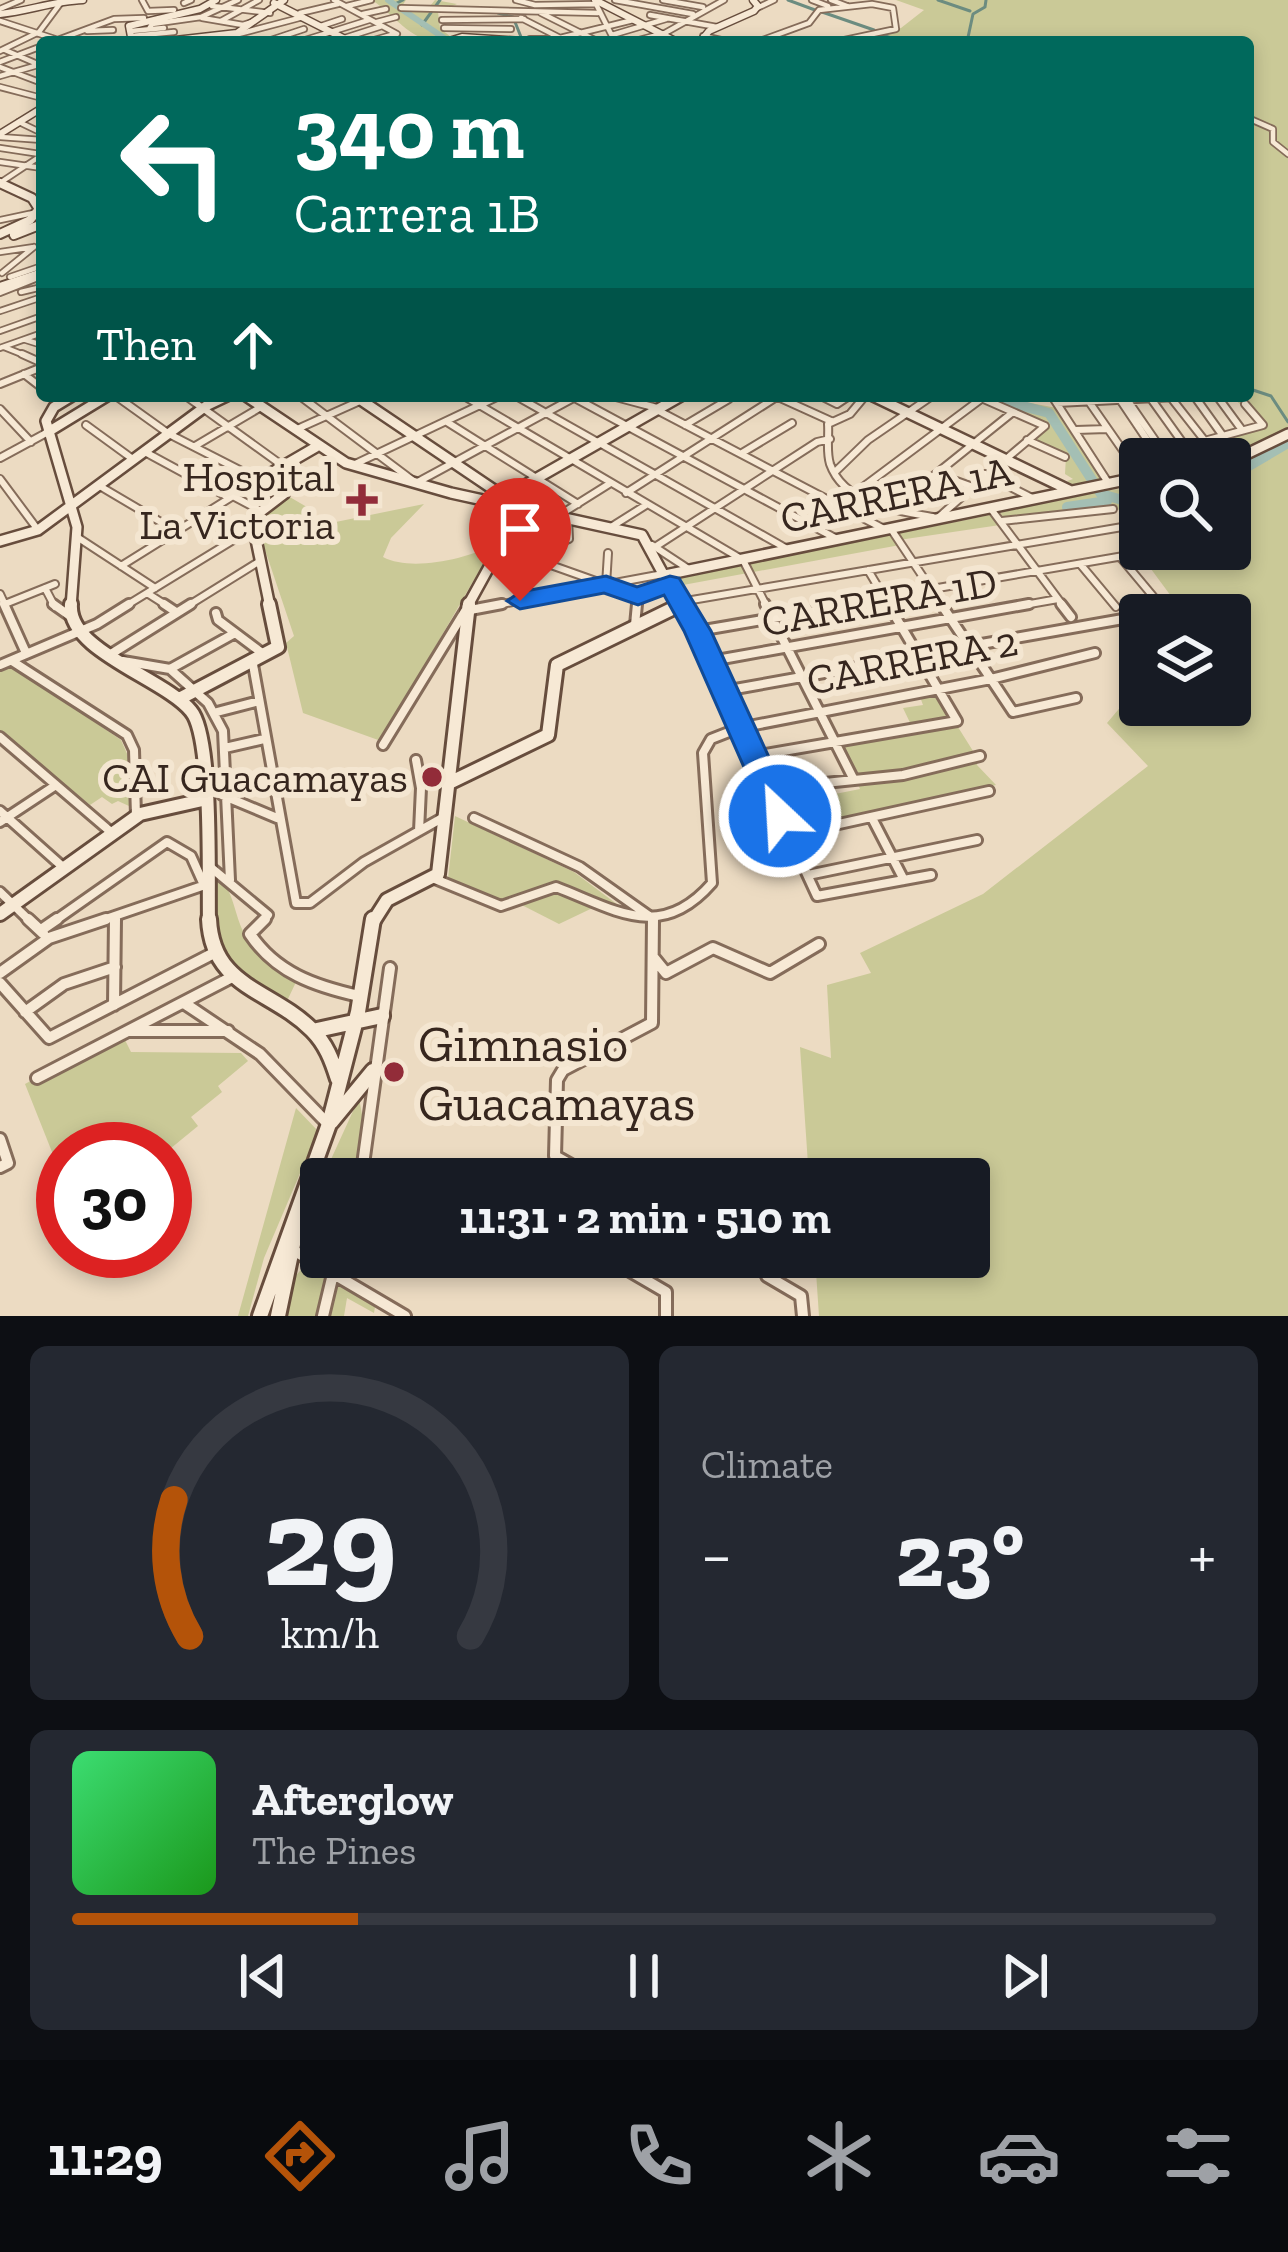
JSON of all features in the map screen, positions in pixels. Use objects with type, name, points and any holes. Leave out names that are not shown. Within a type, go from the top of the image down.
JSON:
[{"type":"street","points":[[0,15],[21,0]]},
{"type":"street","points":[[0,15],[83,0]]},
{"type":"street","points":[[142,0],[146,10],[190,11],[243,26],[269,13]]},
{"type":"street","points":[[184,3],[191,0]]},
{"type":"street","points":[[152,33],[167,20],[200,17],[238,0]]},
{"type":"street","points":[[219,22],[259,0]]},
{"type":"street","points":[[246,36],[351,0]]},
{"type":"street","points":[[408,0],[401,8],[603,11],[670,36]]},
{"type":"street","points":[[414,10],[422,0]]},
{"type":"street","points":[[434,0],[434,11],[450,36]]},
{"type":"street","points":[[516,0],[535,5],[595,2],[612,36]]},
{"type":"street","points":[[603,11],[620,0],[694,14]]},
{"type":"street","points":[[664,0],[708,8]]},
{"type":"street","points":[[713,0],[722,1]]},
{"type":"street","points":[[753,0],[756,10]]},
{"type":"street","points":[[705,36],[774,0]]},
{"type":"street","points":[[812,0],[835,8]]},
{"type":"street","points":[[831,0],[892,1]]},
{"type":"street","points":[[1,50],[39,32],[62,1]]},
{"type":"street","points":[[223,36],[258,21],[280,1],[336,36]]},
{"type":"street","points":[[570,13],[608,30],[673,1]]},
{"type":"street","points":[[663,36],[722,1]]},
{"type":"street","points":[[339,3],[374,2]]},
{"type":"street","points":[[353,10],[374,2]]},
{"type":"street","points":[[190,11],[214,3],[269,13]]},
{"type":"street","points":[[339,3],[398,34],[390,36]]},
{"type":"street","points":[[773,36],[808,23],[817,11],[849,3]]},
{"type":"street","points":[[862,36],[898,25],[891,7],[869,3]]},
{"type":"street","points":[[621,16],[641,4]]},
{"type":"street","points":[[8,7],[33,8]]},
{"type":"street","points":[[152,33],[164,7]]},
{"type":"street","points":[[501,12],[555,36]]},
{"type":"street","points":[[539,12],[588,36]]},
{"type":"street","points":[[342,36],[391,13],[362,15]]},
{"type":"street","points":[[282,36],[340,21],[322,14]]},
{"type":"street","points":[[0,15],[47,36]]},
{"type":"street","points":[[650,15],[717,27]]},
{"type":"street","points":[[68,36],[121,17],[152,33]]},
{"type":"street","points":[[567,36],[652,26],[667,18]]},
{"type":"street","points":[[442,20],[518,20]]},
{"type":"street","points":[[258,21],[287,34]]},
{"type":"street","points":[[359,25],[370,30]]},
{"type":"street","points":[[347,36],[383,26]]},
{"type":"street","points":[[131,34],[164,28]]},
{"type":"street","points":[[444,28],[521,36]]},
{"type":"street","points":[[79,31],[113,29]]},
{"type":"street","points":[[301,36],[304,29]]},
{"type":"street","points":[[96,36],[99,30]]},
{"type":"street","points":[[131,34],[174,32]]},
{"type":"street","points":[[487,36],[513,33]]},
{"type":"street","points":[[658,36],[667,34]]},
{"type":"street","points":[[0,64],[36,49]]},
{"type":"street","points":[[1,50],[36,63]]},
{"type":"street","points":[[0,64],[36,81]]},
{"type":"street","points":[[0,76],[36,66]]},
{"type":"street","points":[[15,91],[36,85]]},
{"type":"street","points":[[0,87],[36,96]]},
{"type":"street","points":[[0,136],[36,112]]},
{"type":"street","points":[[17,121],[36,132]]},
{"type":"street","points":[[1254,121],[1273,129],[1272,140],[1288,154]]},
{"type":"street","points":[[0,136],[36,136]]},
{"type":"street","points":[[0,148],[36,154]]},
{"type":"street","points":[[0,183],[36,159]]},
{"type":"street","points":[[0,162],[36,167]]},
{"type":"street","points":[[0,183],[34,200],[36,206]]},
{"type":"street","points":[[0,220],[36,212]]},
{"type":"street","points":[[3,235],[36,213]]},
{"type":"street","points":[[3,235],[36,226]]},
{"type":"street","points":[[0,252],[34,247],[12,282],[0,290]]},
{"type":"street","points":[[12,282],[32,300]]},
{"type":"street","points":[[0,311],[32,300],[36,292]]},
{"type":"street","points":[[0,331],[36,318]]},
{"type":"street","points":[[1,347],[36,335]]},
{"type":"street","points":[[24,339],[36,344]]},
{"type":"street","points":[[1,347],[36,362]]},
{"type":"street","points":[[0,384],[36,368]]},
{"type":"street","points":[[25,374],[36,383]]},
{"type":"street","points":[[0,375],[12,380]]},
{"type":"street","points":[[56,402],[47,418],[48,432],[77,537],[70,616]]},
{"type":"street","points":[[0,458],[101,402]]},
{"type":"street","points":[[5,663],[80,631],[151,591],[254,528],[262,511],[284,494],[169,434],[121,402]]},
{"type":"street","points":[[194,402],[283,466]]},
{"type":"street","points":[[0,541],[38,530],[214,402]]},
{"type":"street","points":[[254,402],[316,447],[352,465],[610,528],[649,542],[691,570]]},
{"type":"street","points":[[308,402],[416,483]]},
{"type":"street","points":[[293,430],[353,402]]},
{"type":"street","points":[[368,402],[521,509]]},
{"type":"street","points":[[472,402],[742,560],[854,780]]},
{"type":"street","points":[[352,465],[486,402]]},
{"type":"street","points":[[527,402],[790,551]]},
{"type":"street","points":[[416,483],[564,402]]},
{"type":"street","points":[[585,402],[835,538]]},
{"type":"street","points":[[639,402],[892,532],[1013,712],[1076,698]]},
{"type":"street","points":[[504,497],[670,402]]},
{"type":"street","points":[[685,425],[724,402]]},
{"type":"street","points":[[626,494],[768,402]]},
{"type":"street","points":[[790,402],[831,421]]},
{"type":"street","points":[[849,402],[860,406]]},
{"type":"street","points":[[866,402],[831,421],[827,428],[835,472],[856,494],[891,510],[952,519]]},
{"type":"street","points":[[885,402],[1072,491]]},
{"type":"street","points":[[835,472],[868,440],[923,402]]},
{"type":"street","points":[[807,524],[856,494],[976,402]]},
{"type":"street","points":[[938,518],[1045,426],[992,402]]},
{"type":"street","points":[[1055,402],[1104,485]]},
{"type":"street","points":[[1089,402],[1119,445]]},
{"type":"street","points":[[1126,402],[1151,438]]},
{"type":"street","points":[[1158,402],[1180,438]]},
{"type":"street","points":[[1181,402],[1203,438]]},
{"type":"street","points":[[1199,402],[1223,436]]},
{"type":"street","points":[[1221,402],[1243,430]]},
{"type":"street","points":[[1216,438],[1263,425],[1245,404]]},
{"type":"street","points":[[194,447],[261,407]]},
{"type":"street","points":[[0,409],[31,442]]},
{"type":"street","points":[[891,510],[1013,412]]},
{"type":"street","points":[[446,421],[578,504]]},
{"type":"street","points":[[740,454],[792,423]]},
{"type":"street","points":[[86,425],[134,460]]},
{"type":"street","points":[[1074,430],[1107,428]]},
{"type":"street","points":[[1251,452],[1288,434]]},
{"type":"street","points":[[1027,440],[1065,457]]},
{"type":"street","points":[[649,542],[685,527],[817,442],[830,443]]},
{"type":"street","points":[[121,566],[316,447]]},
{"type":"street","points":[[145,452],[262,511]]},
{"type":"street","points":[[985,474],[1032,498]]},
{"type":"street","points":[[937,475],[973,487]]},
{"type":"street","points":[[0,479],[38,530]]},
{"type":"street","name":"CARRERA 1A","points":[[667,578],[1119,481]]},
{"type":"street","points":[[97,484],[176,531]]},
{"type":"street","points":[[562,518],[609,484]]},
{"type":"street","points":[[610,528],[646,505]]},
{"type":"street","points":[[383,746],[521,509]]},
{"type":"street","points":[[991,509],[1071,617]]},
{"type":"street","points":[[1000,521],[1113,509]]},
{"type":"street","points":[[562,518],[568,539],[520,554],[638,596]]},
{"type":"street","points":[[181,698],[278,647],[254,528]]},
{"type":"street","points":[[449,783],[548,735],[557,664],[635,631],[681,604],[1119,528]]},
{"type":"street","points":[[77,537],[177,612]]},
{"type":"street","points":[[649,542],[698,631],[817,896],[931,875]]},
{"type":"street","points":[[606,585],[608,553]]},
{"type":"street","points":[[932,589],[1119,556]]},
{"type":"street","points":[[116,657],[177,612],[260,561]]},
{"type":"street","points":[[1080,563],[1116,608]]},
{"type":"street","points":[[753,757],[957,721],[868,570]]},
{"type":"street","points":[[1131,570],[1151,594]]},
{"type":"street","points":[[465,611],[667,578]]},
{"type":"street","points":[[638,596],[667,578]]},
{"type":"street","points":[[26,653],[2,599],[50,586],[57,611],[70,616],[80,631],[116,657],[181,698],[203,728],[206,885],[214,953],[234,976],[317,1030],[333,1054],[339,1085]]},
{"type":"street","points":[[635,631],[638,596]]},
{"type":"street","points":[[698,631],[886,599]]},
{"type":"street","name":"CARRERA 1D","points":[[711,661],[1058,599]]},
{"type":"street","points":[[435,879],[446,816],[465,611]]},
{"type":"street","points":[[216,613],[257,655],[264,739],[294,901],[308,903],[446,816]]},
{"type":"street","points":[[970,646],[1119,619]]},
{"type":"street","points":[[170,669],[235,633]]},
{"type":"street","name":"CARRERA 2","points":[[740,728],[992,679],[1095,653]]},
{"type":"street","points":[[724,691],[919,656]]},
{"type":"street","points":[[116,657],[170,669],[217,712],[226,748],[230,881]]},
{"type":"street","points":[[5,663],[127,735],[134,750],[136,817]]},
{"type":"street","points":[[217,712],[259,701]]},
{"type":"street","points":[[435,879],[494,905],[514,904],[552,886],[631,920],[653,919],[700,896],[712,883],[704,749],[711,739],[740,728]]},
{"type":"street","points":[[1,739],[112,833]]},
{"type":"street","points":[[226,748],[264,739]]},
{"type":"street","points":[[825,784],[980,756]]},
{"type":"street","points":[[416,760],[419,831]]},
{"type":"street","points":[[206,771],[227,798],[278,819]]},
{"type":"street","points":[[56,785],[2,817],[64,868]]},
{"type":"street","points":[[769,792],[800,787]]},
{"type":"street","points":[[789,835],[989,791]]},
{"type":"street","points":[[0,914],[136,817],[207,800]]},
{"type":"street","points":[[474,818],[580,867],[653,919]]},
{"type":"street","points":[[872,818],[904,880]]},
{"type":"street","points":[[808,875],[976,840]]},
{"type":"street","points":[[0,973],[167,842],[191,856],[206,885]]},
{"type":"street","points":[[209,866],[268,915],[250,934],[269,960],[334,991],[361,996]]},
{"type":"street","points":[[317,1158],[361,996],[377,909],[435,879]]},
{"type":"street","points":[[45,934],[115,917],[206,885]]},
{"type":"street","points":[[0,892],[45,934]]},
{"type":"street","points":[[114,1005],[115,917]]},
{"type":"street","points":[[560,1158],[552,1148],[557,1081],[574,1064],[652,1023],[653,919]]},
{"type":"street","points":[[652,957],[666,973],[713,948],[770,973],[819,944]]},
{"type":"street","points":[[0,983],[49,1038],[214,953]]},
{"type":"street","points":[[25,1012],[64,984],[115,967]]},
{"type":"street","points":[[363,1158],[390,968]]},
{"type":"street","points":[[37,1078],[234,976]]},
{"type":"street","points":[[183,1002],[266,1059],[329,1124]]},
{"type":"street","points":[[317,1030],[356,1016],[382,1016]]},
{"type":"street","points":[[122,1032],[228,1031]]},
{"type":"street","points":[[329,1124],[373,1071]]},
{"type":"street","points":[[0,1139],[4,1165]]},
{"type":"street","points":[[278,1316],[300,1207]]},
{"type":"street","points":[[260,1316],[300,1207]]},
{"type":"street","points":[[293,1250],[300,1254]]},
{"type":"street","points":[[323,1316],[332,1278]]},
{"type":"street","points":[[340,1278],[405,1316]]},
{"type":"street","points":[[642,1278],[666,1292],[663,1315]]},
{"type":"street","points":[[770,1278],[801,1296],[803,1316]]},
{"type":"shaded area","points":[[372,0],[406,0],[400,9],[426,11],[435,0],[457,4],[438,12],[440,28],[450,36],[418,36]]},
{"type":"shaded area","points":[[896,0],[1288,0],[1288,429],[1251,448],[1251,438],[1221,438],[1266,425],[1237,402],[1254,402],[1254,36],[866,36],[901,28],[924,10]]},
{"type":"shaded area","points":[[993,402],[1057,408],[1103,482],[1074,486],[1067,481],[1073,479],[1065,474],[1066,456],[1032,441],[1048,428]]},
{"type":"shaded area","points":[[1288,438],[1288,1316],[819,1316],[816,1278],[990,1278],[990,1158],[808,1158],[800,1047],[831,1058],[827,985],[871,973],[860,953],[983,894],[1148,766],[1107,723],[1119,709],[1119,726],[1251,726],[1251,594],[1169,594],[1152,570],[1251,570],[1251,456]]},
{"type":"shaded area","points":[[1119,489],[1119,510],[1088,508],[1006,520],[1000,513],[1092,491]]},
{"type":"shaded area","points":[[288,496],[312,510],[305,516],[321,525],[424,504],[391,538],[383,557],[395,561],[438,562],[494,545],[381,741],[303,713],[286,643],[294,636],[258,529],[263,514]]},
{"type":"shaded area","points":[[990,515],[1000,525],[899,540],[900,545],[683,585],[680,578]]},
{"type":"shaded area","points":[[9,664],[121,740],[128,756],[129,806],[102,797],[90,805],[0,733],[0,668]]},
{"type":"shaded area","points":[[936,692],[978,759],[977,765],[996,785],[841,820],[835,794],[860,789],[841,745],[914,731],[903,708],[923,705],[919,694]]},
{"type":"shaded area","points":[[455,816],[574,872],[630,914],[603,903],[559,924],[512,900],[500,904],[448,879]]},
{"type":"shaded area","points":[[215,874],[226,887],[250,943],[296,982],[287,1001],[245,973],[225,952]]},
{"type":"shaded area","points":[[121,1032],[131,1052],[241,1053],[248,1061],[218,1086],[222,1092],[191,1117],[198,1126],[192,1131],[192,1122],[40,1122],[25,1084]]},
{"type":"shaded area","points":[[359,1098],[363,1120],[357,1158],[332,1158]]},
{"type":"shaded area","points":[[296,1108],[318,1131],[307,1158],[300,1158],[300,1173],[264,1258],[248,1316],[238,1316]]},
{"type":"shaded area","points":[[300,1271],[300,1278],[327,1278],[375,1307],[374,1313],[347,1298],[344,1316],[285,1316],[293,1279]]},
{"type":"waterway","points":[[388,0],[441,36]]},
{"type":"waterway","points":[[395,4],[403,0]]},
{"type":"waterway","points":[[422,25],[440,0]]},
{"type":"waterway","points":[[788,0],[815,10]]},
{"type":"waterway","points":[[938,0],[970,11]]},
{"type":"waterway","points":[[968,36],[973,14],[985,7],[986,0]]},
{"type":"waterway","points":[[822,12],[874,30]]},
{"type":"waterway","points":[[498,13],[513,17],[521,36]]},
{"type":"waterway","points":[[1254,390],[1271,396],[1288,422]]},
{"type":"waterway","points":[[1008,402],[1049,413],[1101,494],[1119,499]]},
{"type":"waterway","points":[[1251,465],[1288,443]]},
{"type":"waterway","points":[[1067,507],[1107,501]]},
{"type":"place","name":"Hospital La Victoria","points":[[362,500]]},
{"type":"place","name":"CAI Guacamayas","points":[[432,777]]},
{"type":"place","name":"Gimnasio Guacamayas","points":[[394,1072]]},
{"type":"route","points":[[520,601],[606,585],[638,596],[670,584],[698,631],[780,816]]}]
